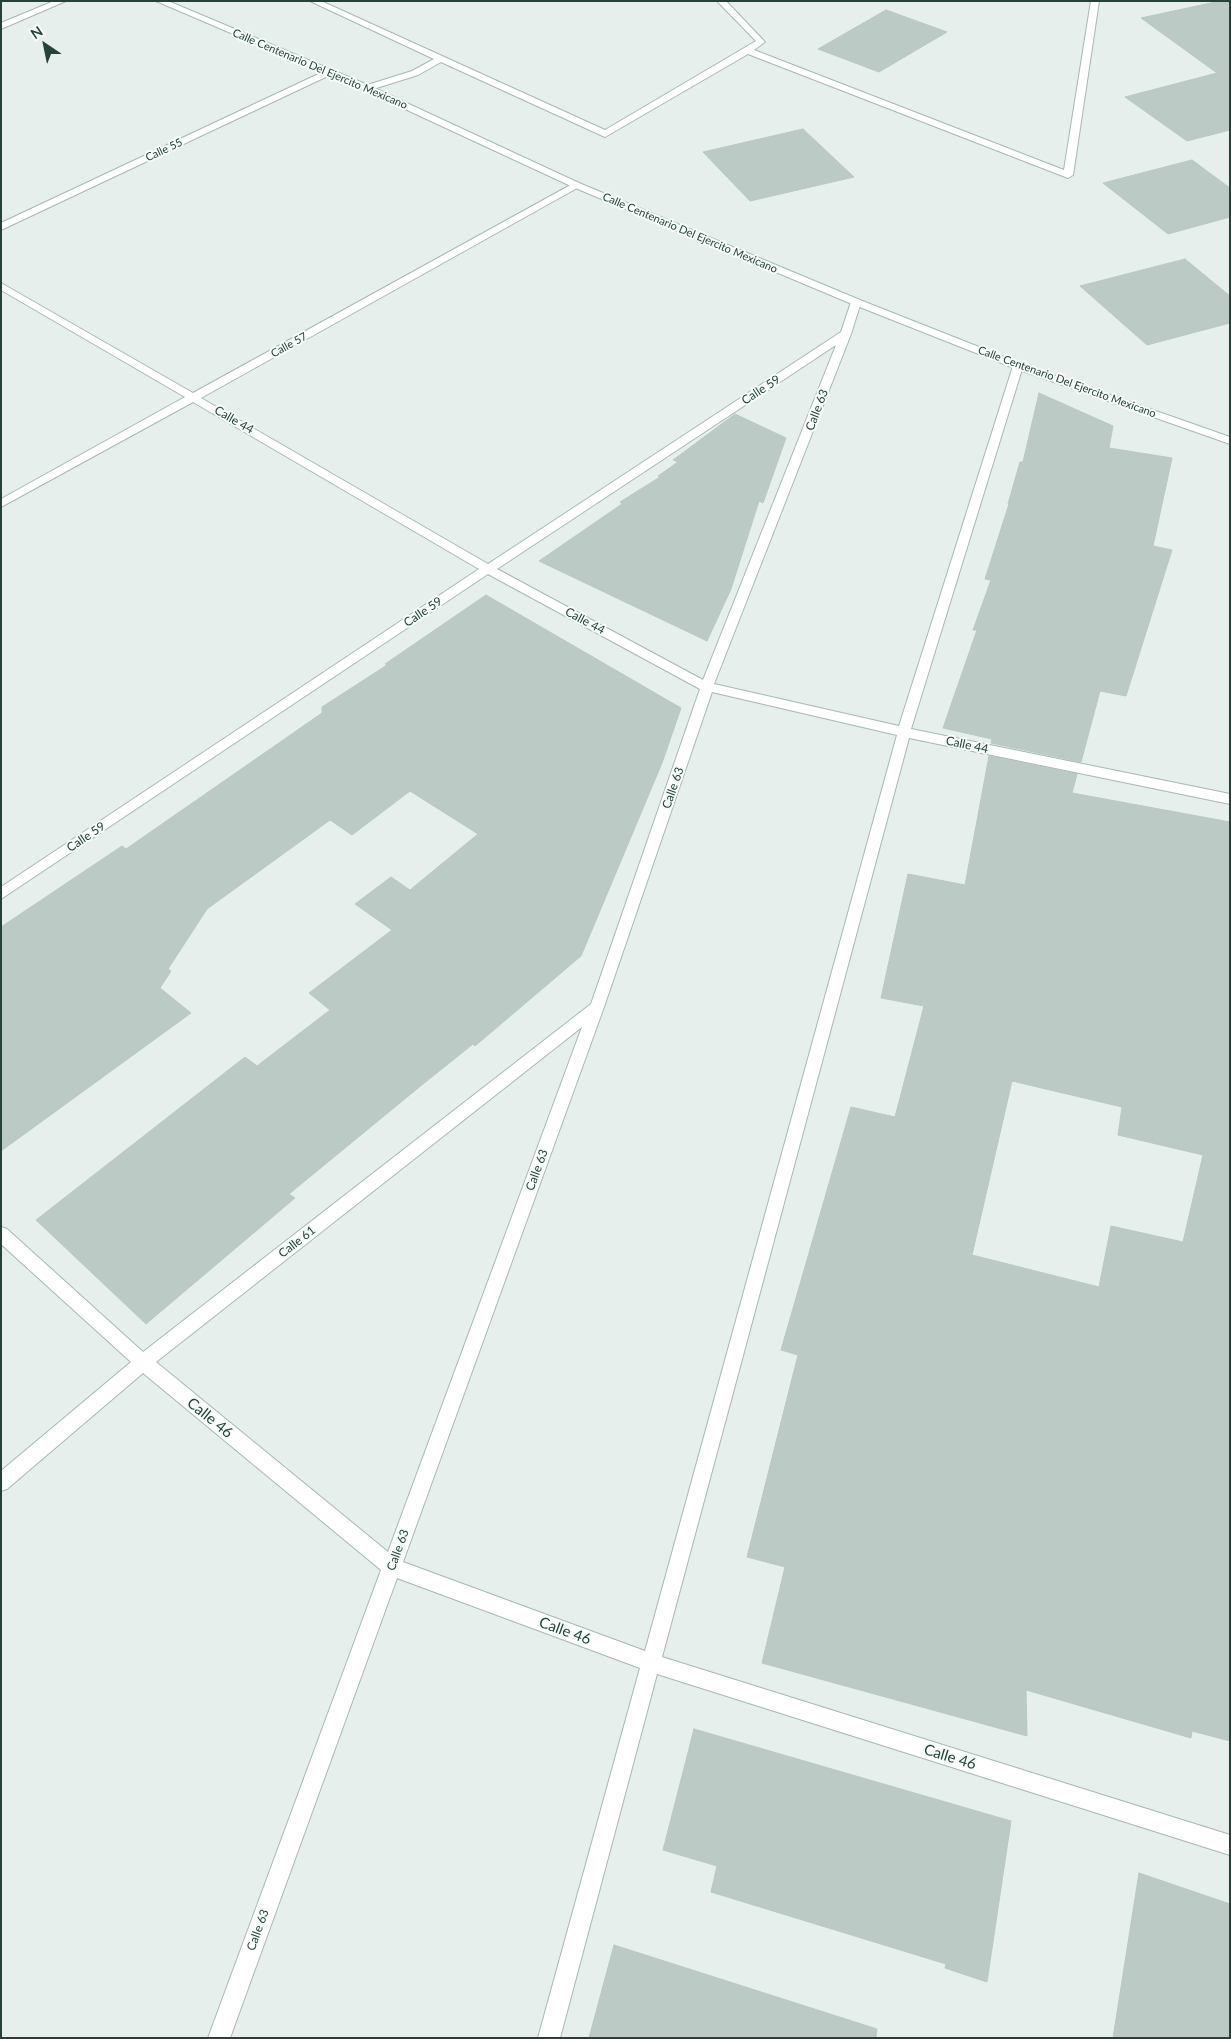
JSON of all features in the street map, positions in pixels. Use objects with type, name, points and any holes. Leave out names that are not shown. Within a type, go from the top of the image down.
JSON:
[{"type":"street","points":[[1,26],[62,1]]},
{"type":"street","name":"Calle Centenario Del Ejercito Mexicano","points":[[160,1],[327,73],[367,88],[576,186],[856,302],[1018,366],[1230,441]]},
{"type":"street","points":[[314,1],[605,134],[749,51],[761,42],[721,1]]},
{"type":"street","points":[[749,51],[1068,175],[1095,1]]},
{"type":"street","points":[[367,88],[415,72],[441,59]]},
{"type":"street","name":"Calle 55","points":[[1,227],[327,73]]},
{"type":"street","name":"Calle 57","points":[[1,504],[576,186]]},
{"type":"street","name":"Calle 44","points":[[1,286],[195,397],[488,569],[707,688],[904,732],[1230,799]]},
{"type":"street","name":"Calle 63","points":[[219,2038],[597,1007],[707,688],[846,334],[856,302]]},
{"type":"street","name":"Calle 59","points":[[1,894],[488,569],[846,334]]},
{"type":"street","points":[[550,2038],[904,732],[1018,366]]},
{"type":"street","name":"Calle 61","points":[[1,1483],[143,1362],[597,1007]]},
{"type":"street","name":"Calle 46","points":[[1,1234],[143,1362],[392,1567],[652,1663],[1230,1845]]},
{"type":"building","points":[[1220,1],[1230,1],[1230,130],[1187,141],[1125,97],[1217,73],[1141,18]]},
{"type":"building","points":[[886,10],[947,32],[879,72],[818,49]]},
{"type":"building","points":[[803,129],[854,177],[750,201],[703,152]]},
{"type":"building","points":[[1192,160],[1230,188],[1230,217],[1168,234],[1103,183]]},
{"type":"building","points":[[1185,259],[1230,296],[1230,323],[1147,345],[1080,286]]},
{"type":"building","points":[[1039,393],[1113,426],[1109,448],[1172,458],[1153,546],[1172,550],[1126,696],[1100,691],[1081,762],[991,743],[992,739],[943,728],[977,630],[973,630],[991,580],[985,579],[1020,462],[1023,462]]},
{"type":"building","points":[[735,414],[786,438],[763,503],[759,501],[731,589],[707,641],[539,561],[622,504],[620,502],[660,477],[658,476],[678,462],[673,460]]},
{"type":"building","points":[[486,595],[681,708],[662,763],[581,956],[475,1046],[473,1044],[289,1194],[295,1198],[146,1324],[36,1220],[245,1057],[257,1066],[330,1010],[309,993],[392,930],[355,904],[391,877],[410,890],[478,834],[410,791],[352,835],[330,820],[207,909],[168,969],[171,971],[160,988],[191,1013],[1,1151],[1,927],[122,846],[126,849],[322,713],[322,707],[387,665],[385,664]]},
{"type":"building","points":[[989,756],[1077,774],[1072,793],[1230,822],[1230,1741],[1192,1731],[1191,1738],[1026,1690],[1027,1736],[762,1663],[785,1567],[747,1557],[798,1355],[781,1350],[851,1107],[895,1117],[924,1006],[881,998],[908,874],[965,885]],"holes":[[[1012,1081],[1122,1107],[1118,1135],[1203,1155],[1183,1242],[1111,1226],[1099,1287],[972,1255]]]},
{"type":"building","points":[[694,1729],[1011,1821],[987,1982],[945,1968],[946,1964],[711,1892],[717,1866],[663,1850]]},
{"type":"building","points":[[1139,1873],[1230,1904],[1230,2038],[1113,2038]]},
{"type":"building","points":[[614,1945],[877,2029],[876,2038],[589,2038]]}]
